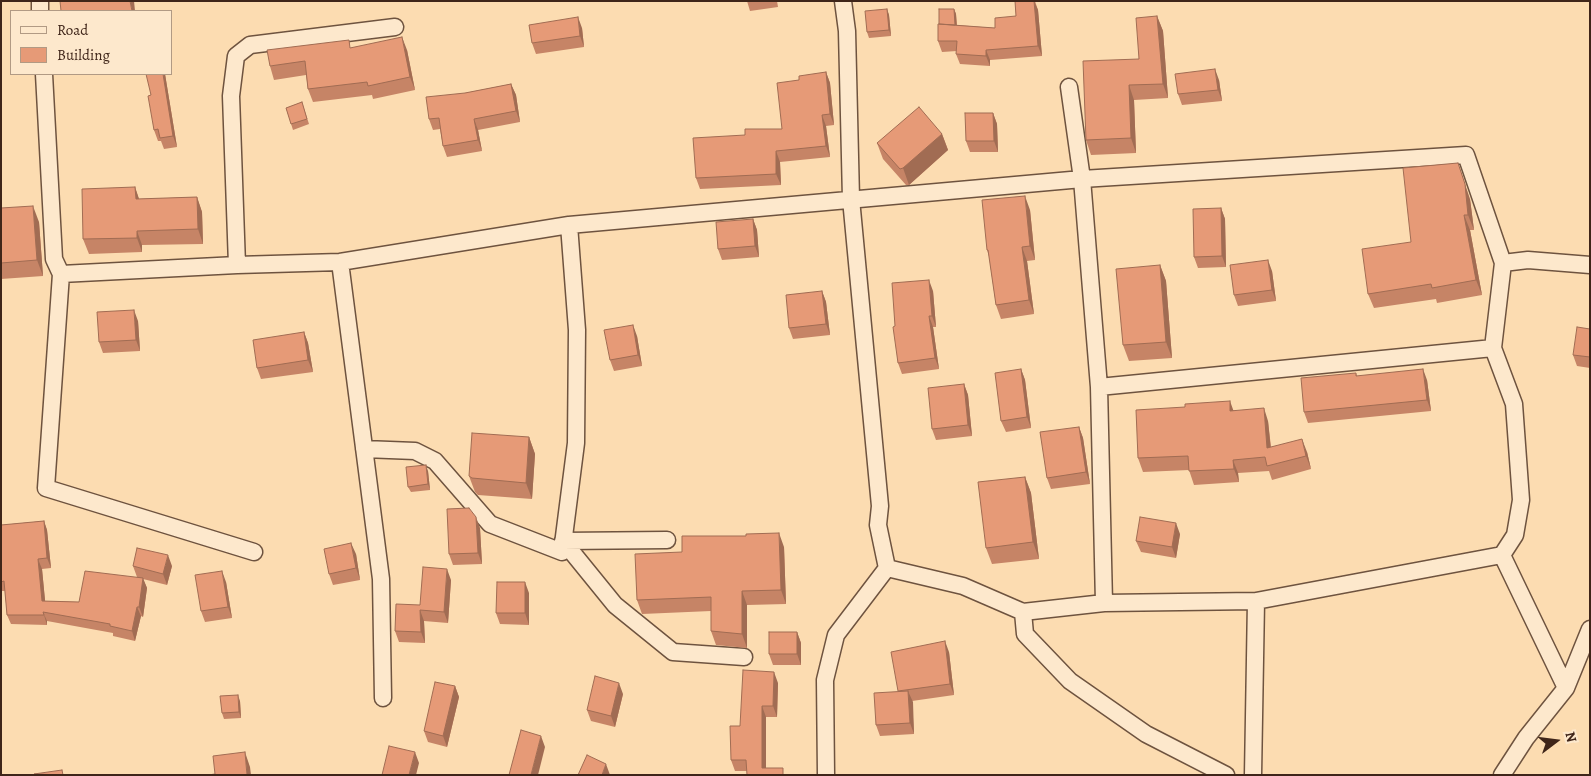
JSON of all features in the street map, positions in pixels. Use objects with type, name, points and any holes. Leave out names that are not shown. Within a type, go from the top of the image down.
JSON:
[{"type":"street","points":[[843,1],[847,31],[850,199],[880,506],[878,526],[888,568]]},
{"type":"street","points":[[237,265],[231,96],[236,56],[250,45],[395,27]]},
{"type":"street","points":[[44,75],[54,259],[60,274],[46,488],[254,552]]},
{"type":"street","points":[[1069,87],[1082,179],[1099,387],[1104,603]]},
{"type":"street","points":[[60,274],[340,262],[569,225],[1082,179],[1466,155],[1503,263],[1493,348],[1514,404],[1521,500],[1515,535],[1502,556],[1256,600],[1104,603],[1023,612],[963,586],[888,568]]},
{"type":"street","points":[[364,449],[415,451],[435,461],[490,524],[562,552],[576,443],[577,330],[569,225]]},
{"type":"street","points":[[1503,263],[1528,260],[1590,266]]},
{"type":"street","points":[[340,262],[381,579],[383,698]]},
{"type":"street","points":[[1099,387],[1493,348]]},
{"type":"street","points":[[564,542],[667,540]]},
{"type":"street","points":[[564,542],[615,605],[673,652],[744,657]]},
{"type":"street","points":[[1502,556],[1566,688]]},
{"type":"street","points":[[826,775],[825,680],[836,635],[888,568]]},
{"type":"street","points":[[1253,775],[1256,600]]},
{"type":"street","points":[[1023,612],[1025,634],[1070,681],[1146,734],[1226,775]]},
{"type":"street","points":[[1502,775],[1526,738],[1566,688],[1590,629]]},
{"type":"building","points":[[60,1],[130,1],[132,10],[61,10]]},
{"type":"building","points":[[1015,1],[1034,1],[1038,46],[986,50],[986,56],[956,54],[957,41],[938,41],[938,24],[995,28],[995,18],[1016,16]]},
{"type":"building","points":[[887,9],[889,30],[867,32],[865,11]]},
{"type":"building","points":[[939,9],[954,9],[955,25],[939,24]]},
{"type":"building","points":[[1157,16],[1163,84],[1129,85],[1131,138],[1086,140],[1083,61],[1139,59],[1136,18]]},
{"type":"building","points":[[578,17],[580,36],[532,43],[529,25]]},
{"type":"building","points":[[402,37],[410,77],[368,86],[367,82],[308,89],[305,61],[270,66],[267,50],[349,40],[350,48]]},
{"type":"building","points":[[1215,69],[1218,90],[1178,94],[1175,74]]},
{"type":"building","points":[[826,72],[830,114],[822,115],[826,146],[776,151],[776,174],[696,178],[693,138],[745,135],[745,129],[782,129],[777,83],[799,80],[799,76]]},
{"type":"building","points":[[146,75],[163,75],[173,136],[160,138],[158,129],[154,130],[148,96],[151,95]]},
{"type":"building","points":[[511,84],[516,111],[474,119],[478,140],[443,146],[439,118],[429,119],[426,97],[465,93]]},
{"type":"building","points":[[302,102],[307,119],[291,124],[286,108]]},
{"type":"building","points":[[919,107],[942,134],[900,169],[877,143]]},
{"type":"building","points":[[965,113],[993,113],[994,141],[966,141]]},
{"type":"building","points":[[1458,163],[1465,184],[1468,215],[1464,215],[1476,280],[1432,288],[1431,284],[1368,294],[1362,249],[1411,242],[1403,168]]},
{"type":"building","points":[[135,187],[136,199],[197,197],[198,229],[137,231],[137,238],[83,239],[82,189]]},
{"type":"building","points":[[1025,196],[1030,246],[1022,247],[1029,300],[996,305],[987,250],[982,200]]},
{"type":"building","points":[[33,206],[37,260],[1,263],[1,208]]},
{"type":"building","points":[[1221,208],[1222,256],[1194,257],[1193,209]]},
{"type":"building","points":[[753,219],[755,246],[718,249],[716,222]]},
{"type":"building","points":[[1268,260],[1272,290],[1234,295],[1230,265]]},
{"type":"building","points":[[1160,265],[1166,342],[1123,345],[1116,269]]},
{"type":"building","points":[[929,280],[932,316],[929,316],[935,358],[898,363],[893,327],[895,326],[892,283]]},
{"type":"building","points":[[822,291],[826,324],[789,328],[786,295]]},
{"type":"building","points":[[134,310],[136,340],[99,342],[97,312]]},
{"type":"building","points":[[633,325],[638,355],[610,360],[604,330]]},
{"type":"building","points":[[1577,327],[1590,329],[1590,357],[1573,355]]},
{"type":"building","points":[[304,332],[308,360],[257,368],[253,340]]},
{"type":"building","points":[[1021,369],[1027,417],[1001,421],[995,373]]},
{"type":"building","points":[[1423,369],[1427,400],[1304,412],[1301,378],[1356,373],[1356,376]]},
{"type":"building","points":[[964,384],[968,425],[932,429],[928,388]]},
{"type":"building","points":[[1230,401],[1230,411],[1264,408],[1267,448],[1302,439],[1306,456],[1267,466],[1265,457],[1233,460],[1234,469],[1189,471],[1188,456],[1138,458],[1136,410],[1185,407],[1185,404]]},
{"type":"building","points":[[1079,427],[1086,472],[1047,478],[1040,432]]},
{"type":"building","points":[[472,433],[529,437],[526,483],[472,478],[469,476]]},
{"type":"building","points":[[426,465],[428,484],[408,487],[406,467]]},
{"type":"building","points":[[1025,477],[1033,542],[986,548],[978,482]]},
{"type":"building","points":[[469,508],[476,517],[478,553],[449,554],[447,509]]},
{"type":"building","points":[[1140,517],[1176,523],[1172,547],[1136,541]]},
{"type":"building","points":[[44,521],[47,558],[38,559],[42,601],[79,602],[85,571],[143,578],[139,607],[137,607],[132,631],[110,626],[110,624],[43,612],[44,615],[7,615],[4,581],[1,582],[1,525]]},
{"type":"building","points":[[779,533],[781,590],[742,591],[742,634],[711,631],[711,597],[637,600],[635,554],[682,552],[682,536],[746,536],[746,534]]},
{"type":"building","points":[[351,543],[356,568],[329,574],[324,549]]},
{"type":"building","points":[[137,548],[168,555],[163,574],[133,566]]},
{"type":"building","points":[[423,567],[447,569],[444,612],[420,610],[421,632],[395,631],[396,604],[420,605]]},
{"type":"building","points":[[222,571],[228,607],[201,611],[195,575]]},
{"type":"building","points":[[497,582],[525,582],[525,613],[496,613]]},
{"type":"building","points":[[769,632],[797,632],[797,654],[769,654]]},
{"type":"building","points":[[945,641],[950,684],[898,691],[891,652]]},
{"type":"building","points":[[743,670],[774,672],[773,706],[762,706],[762,768],[783,768],[783,775],[747,775],[746,760],[731,760],[730,726],[740,726]]},
{"type":"building","points":[[595,676],[619,683],[611,716],[587,710]]},
{"type":"building","points":[[435,682],[455,686],[443,736],[424,731]]},
{"type":"building","points":[[908,691],[910,723],[876,725],[874,693]]},
{"type":"building","points":[[238,695],[239,712],[222,713],[220,696]]},
{"type":"building","points":[[521,730],[541,736],[531,775],[509,775]]},
{"type":"building","points":[[389,746],[415,752],[409,775],[382,775]]},
{"type":"building","points":[[245,752],[247,775],[208,775],[215,774],[213,756]]},
{"type":"building","points":[[587,755],[606,764],[602,775],[578,775]]},
{"type":"building","points":[[62,770],[63,775],[34,774]]}]
